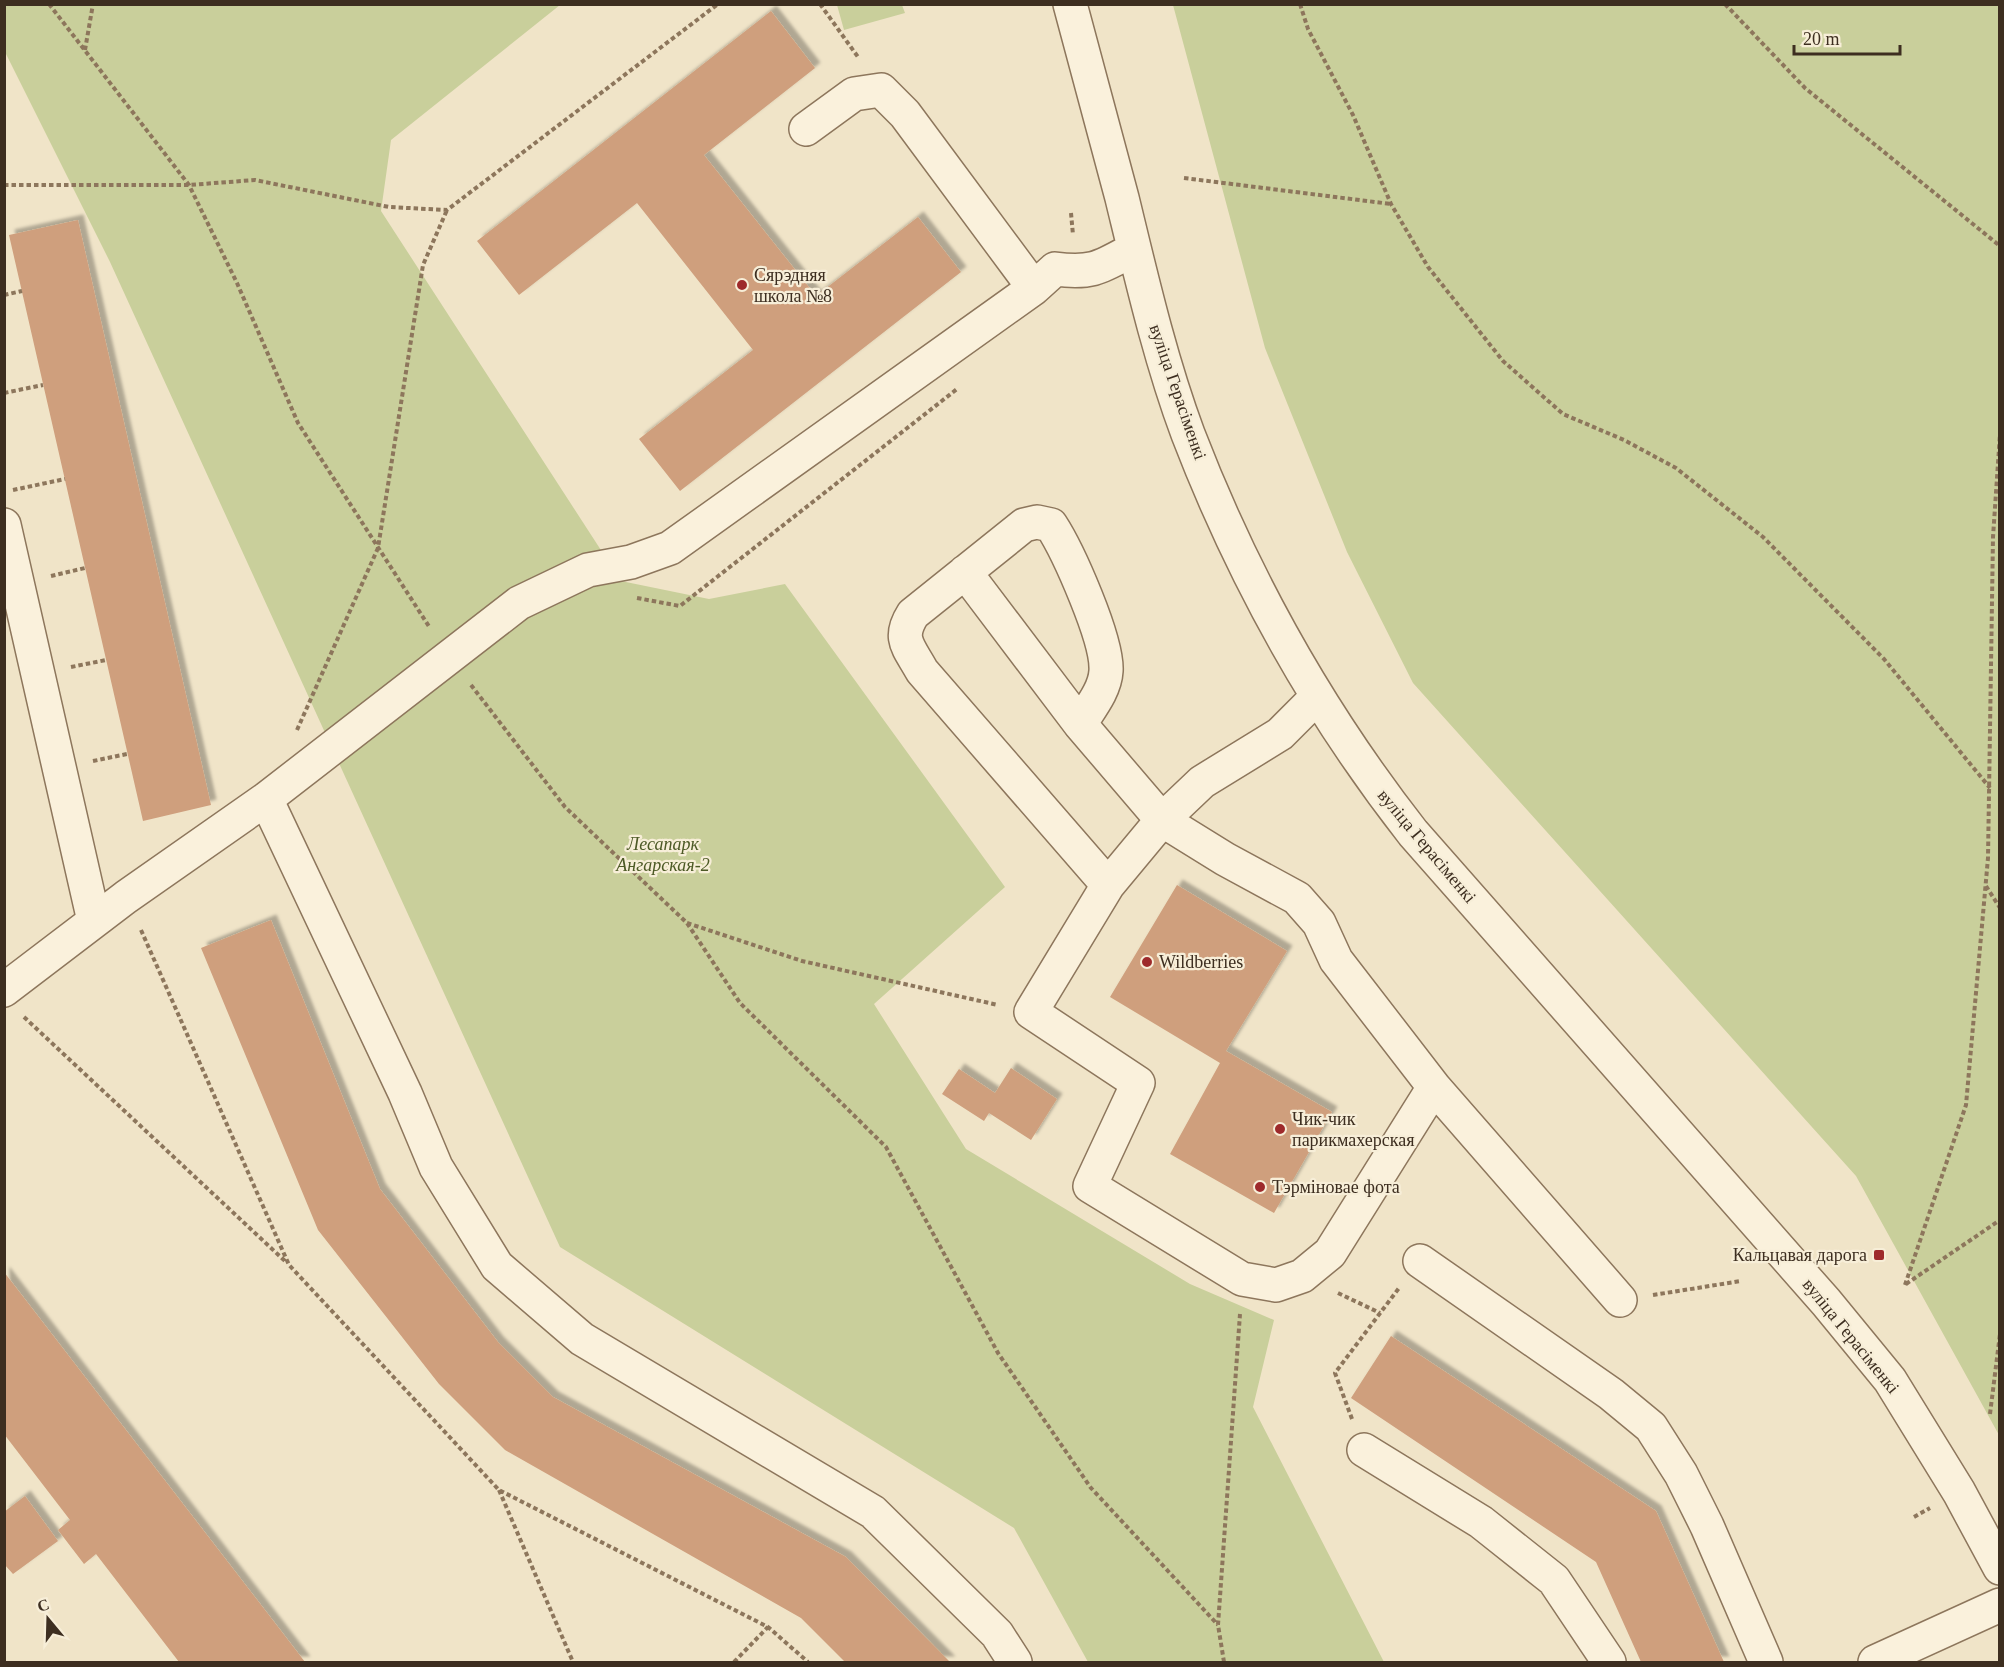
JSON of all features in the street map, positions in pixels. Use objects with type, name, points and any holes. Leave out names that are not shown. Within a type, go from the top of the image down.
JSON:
[{"type":"street","name":"вуліца Герасіменкі","points":[[1070,4],[1134,249],[1188,433],[1245,564],[1317,697],[1370,778],[1413,833],[1826,1302],[1890,1380],[1959,1492],[2000,1568]]},
{"type":"street","points":[[807,129],[854,94],[881,90],[905,114],[1034,288]]},
{"type":"street","points":[[13,1002],[94,921],[266,799],[519,603],[588,570],[630,562],[670,548],[1034,288],[1055,269],[1077,272],[1096,270],[1134,249]]},
{"type":"street","points":[[1080,724],[1097,698],[1106,671],[1102,643],[1064,545],[1051,525],[1037,522],[1024,525],[913,614],[905,627],[904,638],[922,671],[1108,885]]},
{"type":"street","points":[[4,525],[94,921]]},
{"type":"street","points":[[965,572],[1080,724],[1162,820],[1225,859],[1297,898],[1320,923],[1336,960],[1434,1087],[1620,1300]]},
{"type":"street","points":[[1317,697],[1280,734],[1202,782],[1162,820],[1108,885],[1031,1012],[1138,1083],[1090,1186],[1242,1279],[1276,1285],[1302,1276],[1330,1253],[1434,1087]]},
{"type":"street","points":[[266,799],[405,1094],[436,1167],[497,1266],[582,1339],[873,1512],[996,1634],[1015,1662]]},
{"type":"street","points":[[1420,1261],[1611,1394],[1651,1427],[1681,1474],[1702,1516],[1766,1662]]},
{"type":"street","points":[[1364,1450],[1481,1522],[1554,1580],[1609,1662]]},
{"type":"street","points":[[1875,1662],[2000,1605]]},
{"type":"path","points":[[49,4],[189,185],[237,284],[298,423],[449,657],[565,807],[687,922],[740,1003],[886,1147],[998,1353],[1091,1488],[1218,1625]]},
{"type":"path","points":[[85,50],[93,4]]},
{"type":"path","points":[[295,733],[378,548],[423,265],[447,210],[718,4]]},
{"type":"path","points":[[820,4],[881,90]]},
{"type":"path","points":[[1300,4],[1308,29],[1353,115],[1391,204],[1428,267],[1503,361],[1563,414],[1624,440],[1676,468],[1763,537],[1884,659],[1990,788]]},
{"type":"path","points":[[1725,4],[1805,88],[2000,246]]},
{"type":"path","points":[[1184,178],[1391,204]]},
{"type":"path","points":[[4,185],[189,185],[255,180],[389,207],[447,210]]},
{"type":"path","points":[[4,295],[22,291]]},
{"type":"path","points":[[4,393],[43,385]]},
{"type":"path","points":[[2000,434],[1993,537],[1990,788],[1986,886],[1966,1105],[1905,1285],[2000,1220]]},
{"type":"path","points":[[4,492],[64,479]]},
{"type":"path","points":[[1986,886],[2000,908]]},
{"type":"path","points":[[126,897],[288,1264]]},
{"type":"path","points":[[687,922],[802,961],[1031,1012]]},
{"type":"path","points":[[13,1002],[288,1264],[498,1490],[573,1662]]},
{"type":"path","points":[[1364,1450],[1335,1373],[1420,1261]]},
{"type":"path","points":[[1302,1276],[1380,1313]]},
{"type":"path","points":[[1224,1662],[1218,1625],[1242,1279]]},
{"type":"path","points":[[1620,1300],[1741,1281]]},
{"type":"path","points":[[1990,1414],[2000,1334]]},
{"type":"path","points":[[498,1490],[768,1627],[808,1662]]},
{"type":"path","points":[[734,1662],[768,1627]]},
{"type":"green space","name":"Лесапарк Ангарская-2","points":[[5,5],[560,5],[391,140],[381,211],[621,581],[709,599],[785,584],[1005,887],[874,1004],[966,1149],[1190,1284],[1274,1320],[1253,1407],[1384,1662],[1088,1662],[1014,1528],[560,1247],[110,262],[5,52]]},
{"type":"green space","points":[[837,5],[902,5],[905,13],[844,30]]},
{"type":"green space","points":[[1173,5],[1999,5],[1999,1435],[1856,1176],[1413,683],[1347,552],[1265,348]]},
{"type":"building","points":[[771,11],[815,68],[704,155],[816,296],[918,217],[961,272],[680,491],[639,439],[753,350],[637,203],[519,295],[477,241]]},
{"type":"building","points":[[78,220],[211,805],[143,821],[9,235]]},
{"type":"building","points":[[1177,885],[1287,951],[1226,1051],[1332,1112],[1274,1213],[1170,1154],[1220,1063],[1110,997]]},
{"type":"building","points":[[271,920],[380,1189],[498,1342],[553,1397],[846,1557],[950,1662],[845,1662],[801,1618],[505,1450],[439,1384],[318,1230],[201,948]]},
{"type":"building","points":[[1011,1068],[1057,1099],[1031,1140],[989,1113],[984,1121],[942,1094],[959,1069],[995,1093]]},
{"type":"building","points":[[4,1272],[305,1662],[179,1662],[96,1554],[84,1564],[58,1530],[70,1520],[4,1434]]},
{"type":"building","points":[[1391,1336],[1656,1511],[1724,1662],[1641,1662],[1596,1562],[1351,1398]]},
{"type":"building","points":[[25,1496],[58,1541],[13,1574],[4,1564],[4,1512]]},
{"type":"place","name":"Сярэдняя школа №8","points":[[742,285]]},
{"type":"place","name":"Wildberries","points":[[1147,962]]},
{"type":"place","name":"Чик-чик парикмахерская","points":[[1280,1129]]},
{"type":"place","name":"Тэрміновае фота","points":[[1260,1187]]},
{"type":"place","name":"Кальцавая дарога","points":[[1879,1255]]}]
